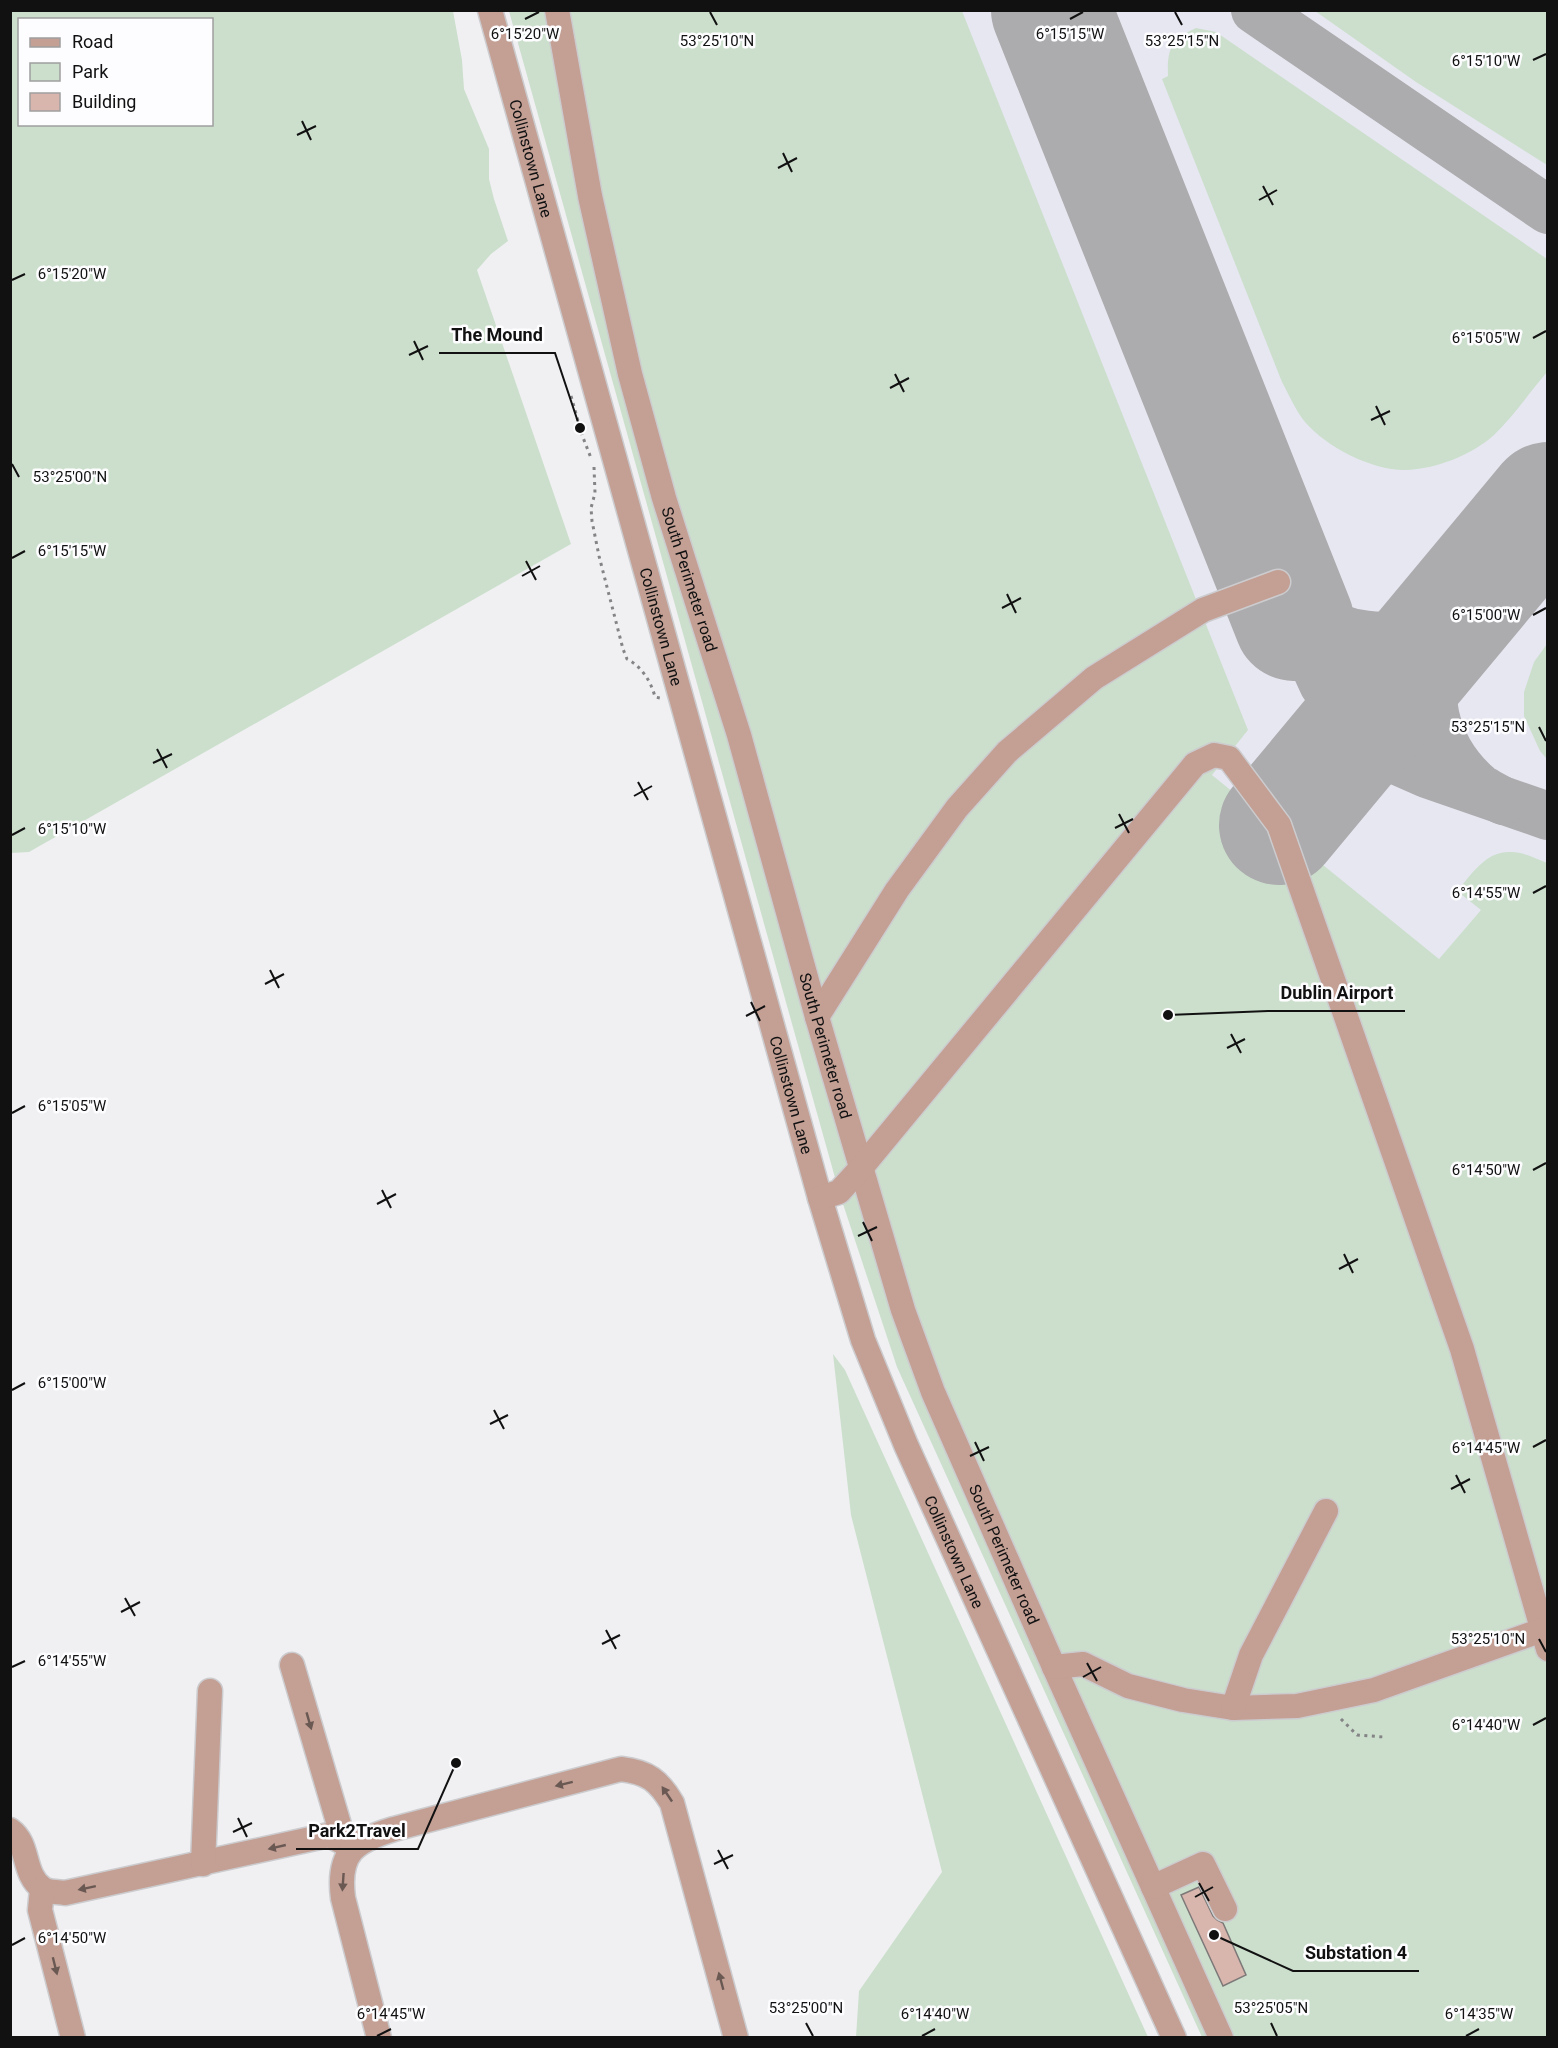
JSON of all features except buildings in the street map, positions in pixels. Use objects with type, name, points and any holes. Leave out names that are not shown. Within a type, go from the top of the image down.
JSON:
[{"type":"street","name":"Collinstown Lane","points":[[490,10],[820,1198],[863,1340],[906,1445],[1174,2037]]},
{"type":"street","name":"South Perimeter road","points":[[557,10],[590,196],[630,374],[664,498],[739,735],[817,1017],[903,1310],[933,1392],[1221,2037]]},
{"type":"street","points":[[817,1017],[897,890],[957,808],[1007,752],[1094,678],[1203,610],[1278,582]]},
{"type":"street","points":[[820,1198],[839,1192],[861,1168],[1195,764],[1214,755],[1229,758],[1279,825],[1461,1349],[1546,1636],[1374,1690],[1297,1706],[1233,1708],[1183,1700],[1128,1686],[1083,1664],[1054,1667]]},
{"type":"street","points":[[1233,1708],[1251,1654],[1326,1511]]},
{"type":"street","points":[[292,1665],[340,1828],[353,1848]]},
{"type":"street","points":[[203,1863],[210,1691]]},
{"type":"street","points":[[379,2037],[342,1898],[343,1874],[353,1848],[366,1839],[394,1829],[621,1769],[650,1778],[664,1790],[675,1809],[736,2037]]},
{"type":"street","points":[[10,1830],[17,1835],[30,1873],[42,1889],[40,1910],[73,2037]]},
{"type":"street","points":[[42,1889],[65,1893],[328,1835],[353,1848]]},
{"type":"street","points":[[1153,1887],[1203,1864],[1225,1909]]},
{"type":"path","points":[[592,460],[595,493],[591,508],[592,521],[598,556],[623,649],[627,659],[638,665],[655,698],[660,698],[664,693]]},
{"type":"path","points":[[1331,1699],[1336,1714],[1357,1735],[1384,1737]]},
{"type":"shaded area","points":[[509,11],[1547,11],[1547,2037],[1202,2037],[897,1367]]},
{"type":"green space","points":[[10,11],[453,11],[462,60],[464,89],[489,149],[489,179],[508,241],[491,254],[477,270],[571,544],[29,852],[11,853]]},
{"type":"green space","points":[[509,11],[962,11],[1248,730],[1212,775],[1439,959],[1481,910],[1457,891],[1480,864],[1503,852],[1525,854],[1547,863],[1547,2037],[1202,2037],[897,1367],[839,1192]]},
{"type":"green space","points":[[1315,11],[1547,11],[1547,165],[1416,82]]},
{"type":"green space","points":[[1196,28],[1216,32],[1547,259],[1547,372],[1494,435],[1475,449],[1453,460],[1429,467],[1393,469],[1351,456],[1325,440],[1302,418],[1282,382],[1162,79],[1168,76],[1168,59],[1172,46],[1181,36]]},
{"type":"green space","points":[[1547,644],[1547,759],[1540,751],[1524,716],[1524,692],[1534,662]]},
{"type":"green space","points":[[833,1354],[845,1370],[1148,2037],[856,2037],[859,1991],[942,1872],[851,1515]]},
{"type":"taxiway","points":[[1255,10],[1548,210]]},
{"type":"taxiway","points":[[1503,801],[1479,787],[1451,754],[1436,716],[1433,675],[1446,633],[1548,502]]},
{"type":"taxiway","points":[[1282,583],[1308,611],[1324,622],[1366,635],[1396,635],[1424,629],[1440,621],[1463,603]]},
{"type":"taxiway","points":[[1294,621],[1323,684],[1342,712],[1376,744],[1402,763],[1427,774],[1548,816]]},
{"type":"runway","points":[[1051,10],[1294,621]]},
{"type":"runway","points":[[1279,825],[1548,502]]},
{"type":"place","name":"The Mound","points":[[580,428]]},
{"type":"place","name":"Dublin Airport","points":[[1168,1015]]},
{"type":"place","name":"Park2Travel","points":[[456,1763]]},
{"type":"place","name":"Substation 4","points":[[1214,1935]]}]
